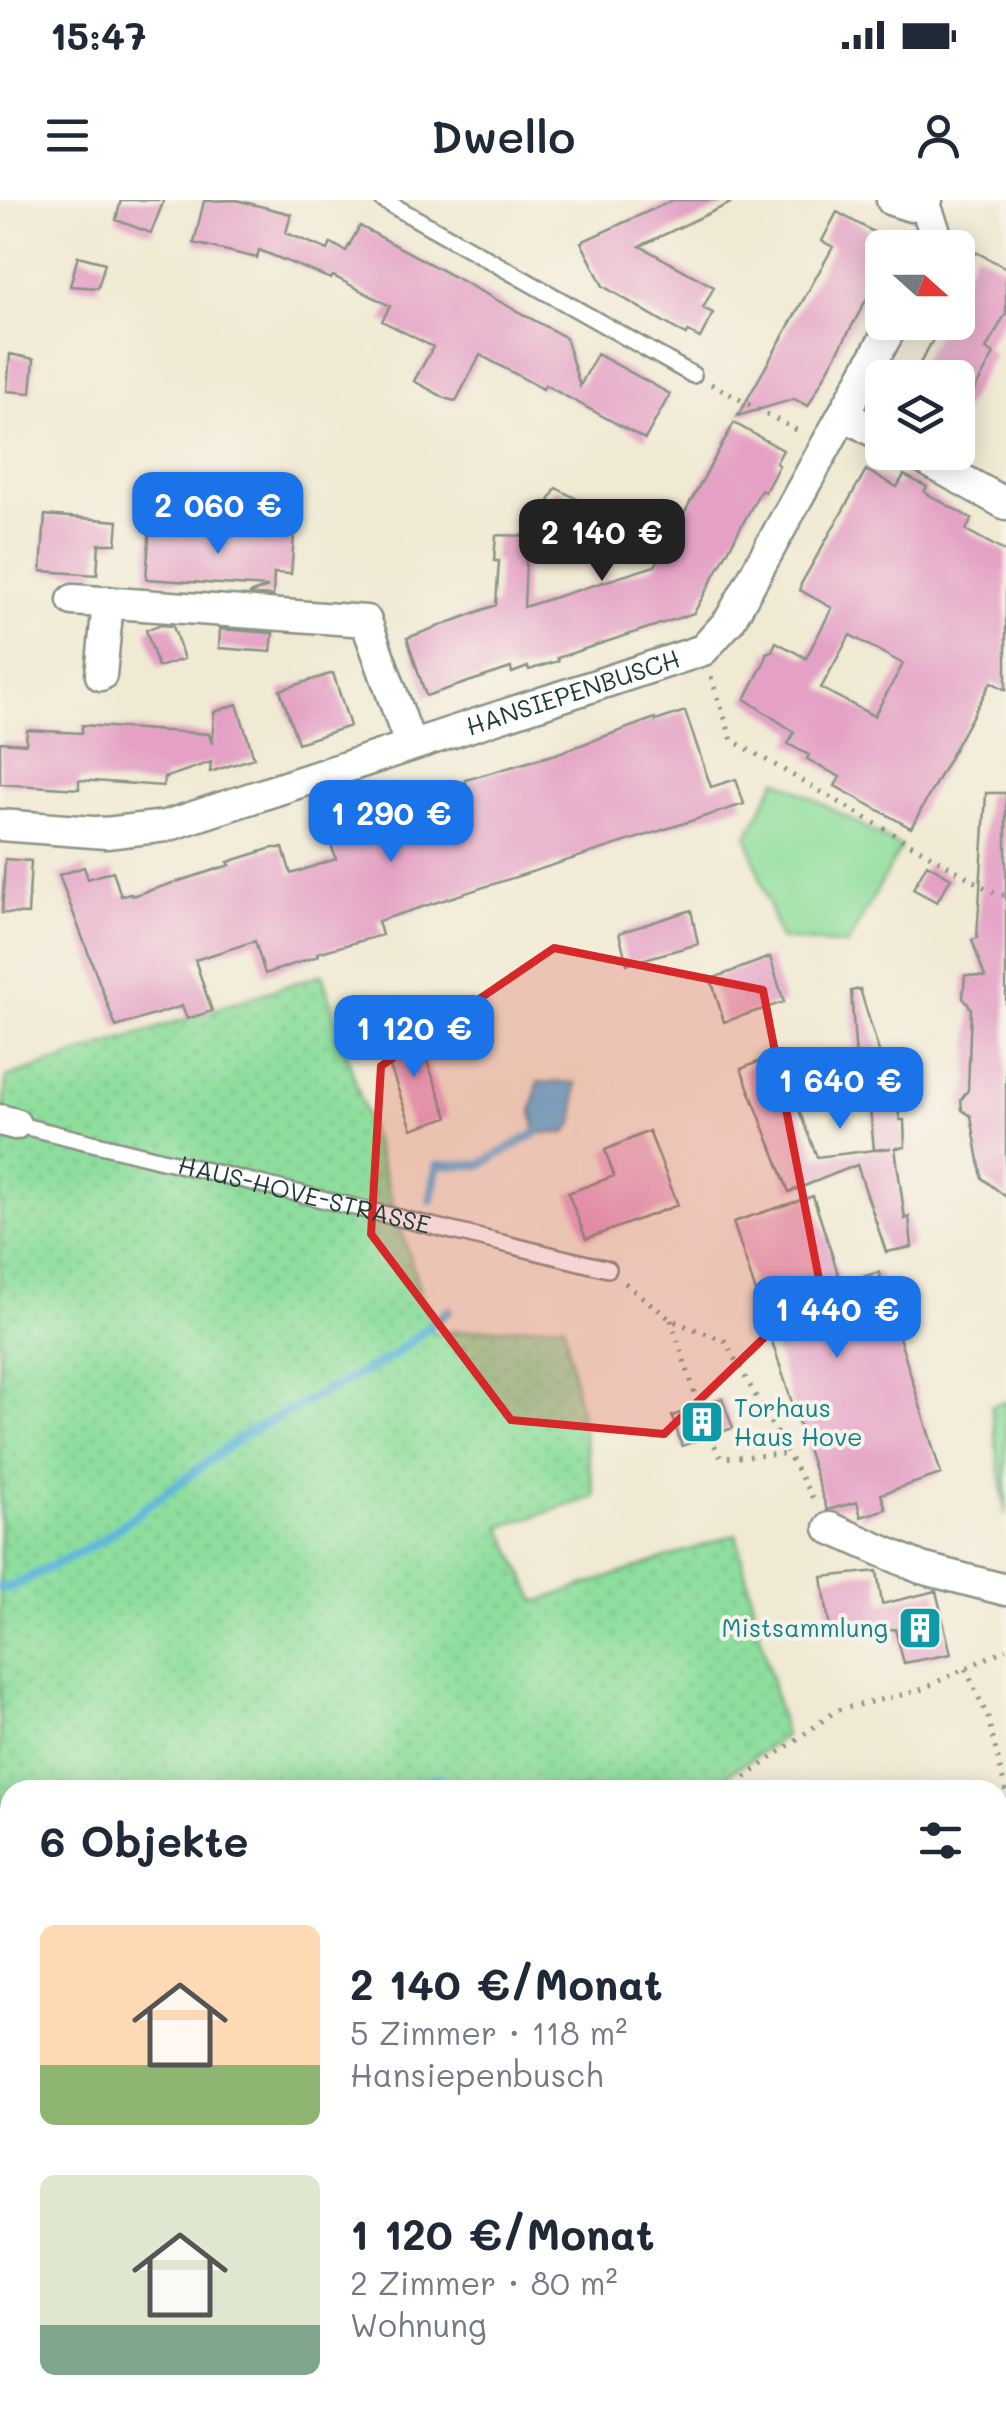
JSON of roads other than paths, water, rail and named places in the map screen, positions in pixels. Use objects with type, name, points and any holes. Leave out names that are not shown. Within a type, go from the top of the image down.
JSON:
[{"type":"street","points":[[892,200],[910,206],[926,201],[935,230]]},
{"type":"street","name":"HANSIEPENBUSCH","points":[[0,825],[106,833],[166,826],[702,650],[730,620],[884,340]]},
{"type":"street","points":[[844,416],[865,427]]},
{"type":"street","points":[[945,470],[1006,504]]},
{"type":"street","points":[[73,600],[366,621],[410,744]]},
{"type":"street","points":[[100,675],[108,602]]},
{"type":"street","points":[[830,1528],[921,1568],[1006,1590]]},
{"type":"lane","points":[[383,200],[693,375]]},
{"type":"lane","name":"HAUS-HOVE-STRASSE","points":[[8,1122],[608,1269]]},
{"type":"water","points":[[538,1082],[576,1083],[575,1121],[566,1133],[536,1133],[532,1111]]},
{"type":"waterway","points":[[431,1200],[437,1165],[480,1165],[536,1133]]},
{"type":"waterway","points":[[0,1587],[9,1588],[99,1542],[245,1434],[393,1356],[449,1310]]},
{"type":"waterway","points":[[430,1780],[438,1777]]},
{"type":"place","name":"Torhaus Haus Hove","points":[[702,1422]]},
{"type":"place","name":"Mistsammlung","points":[[920,1628]]}]
